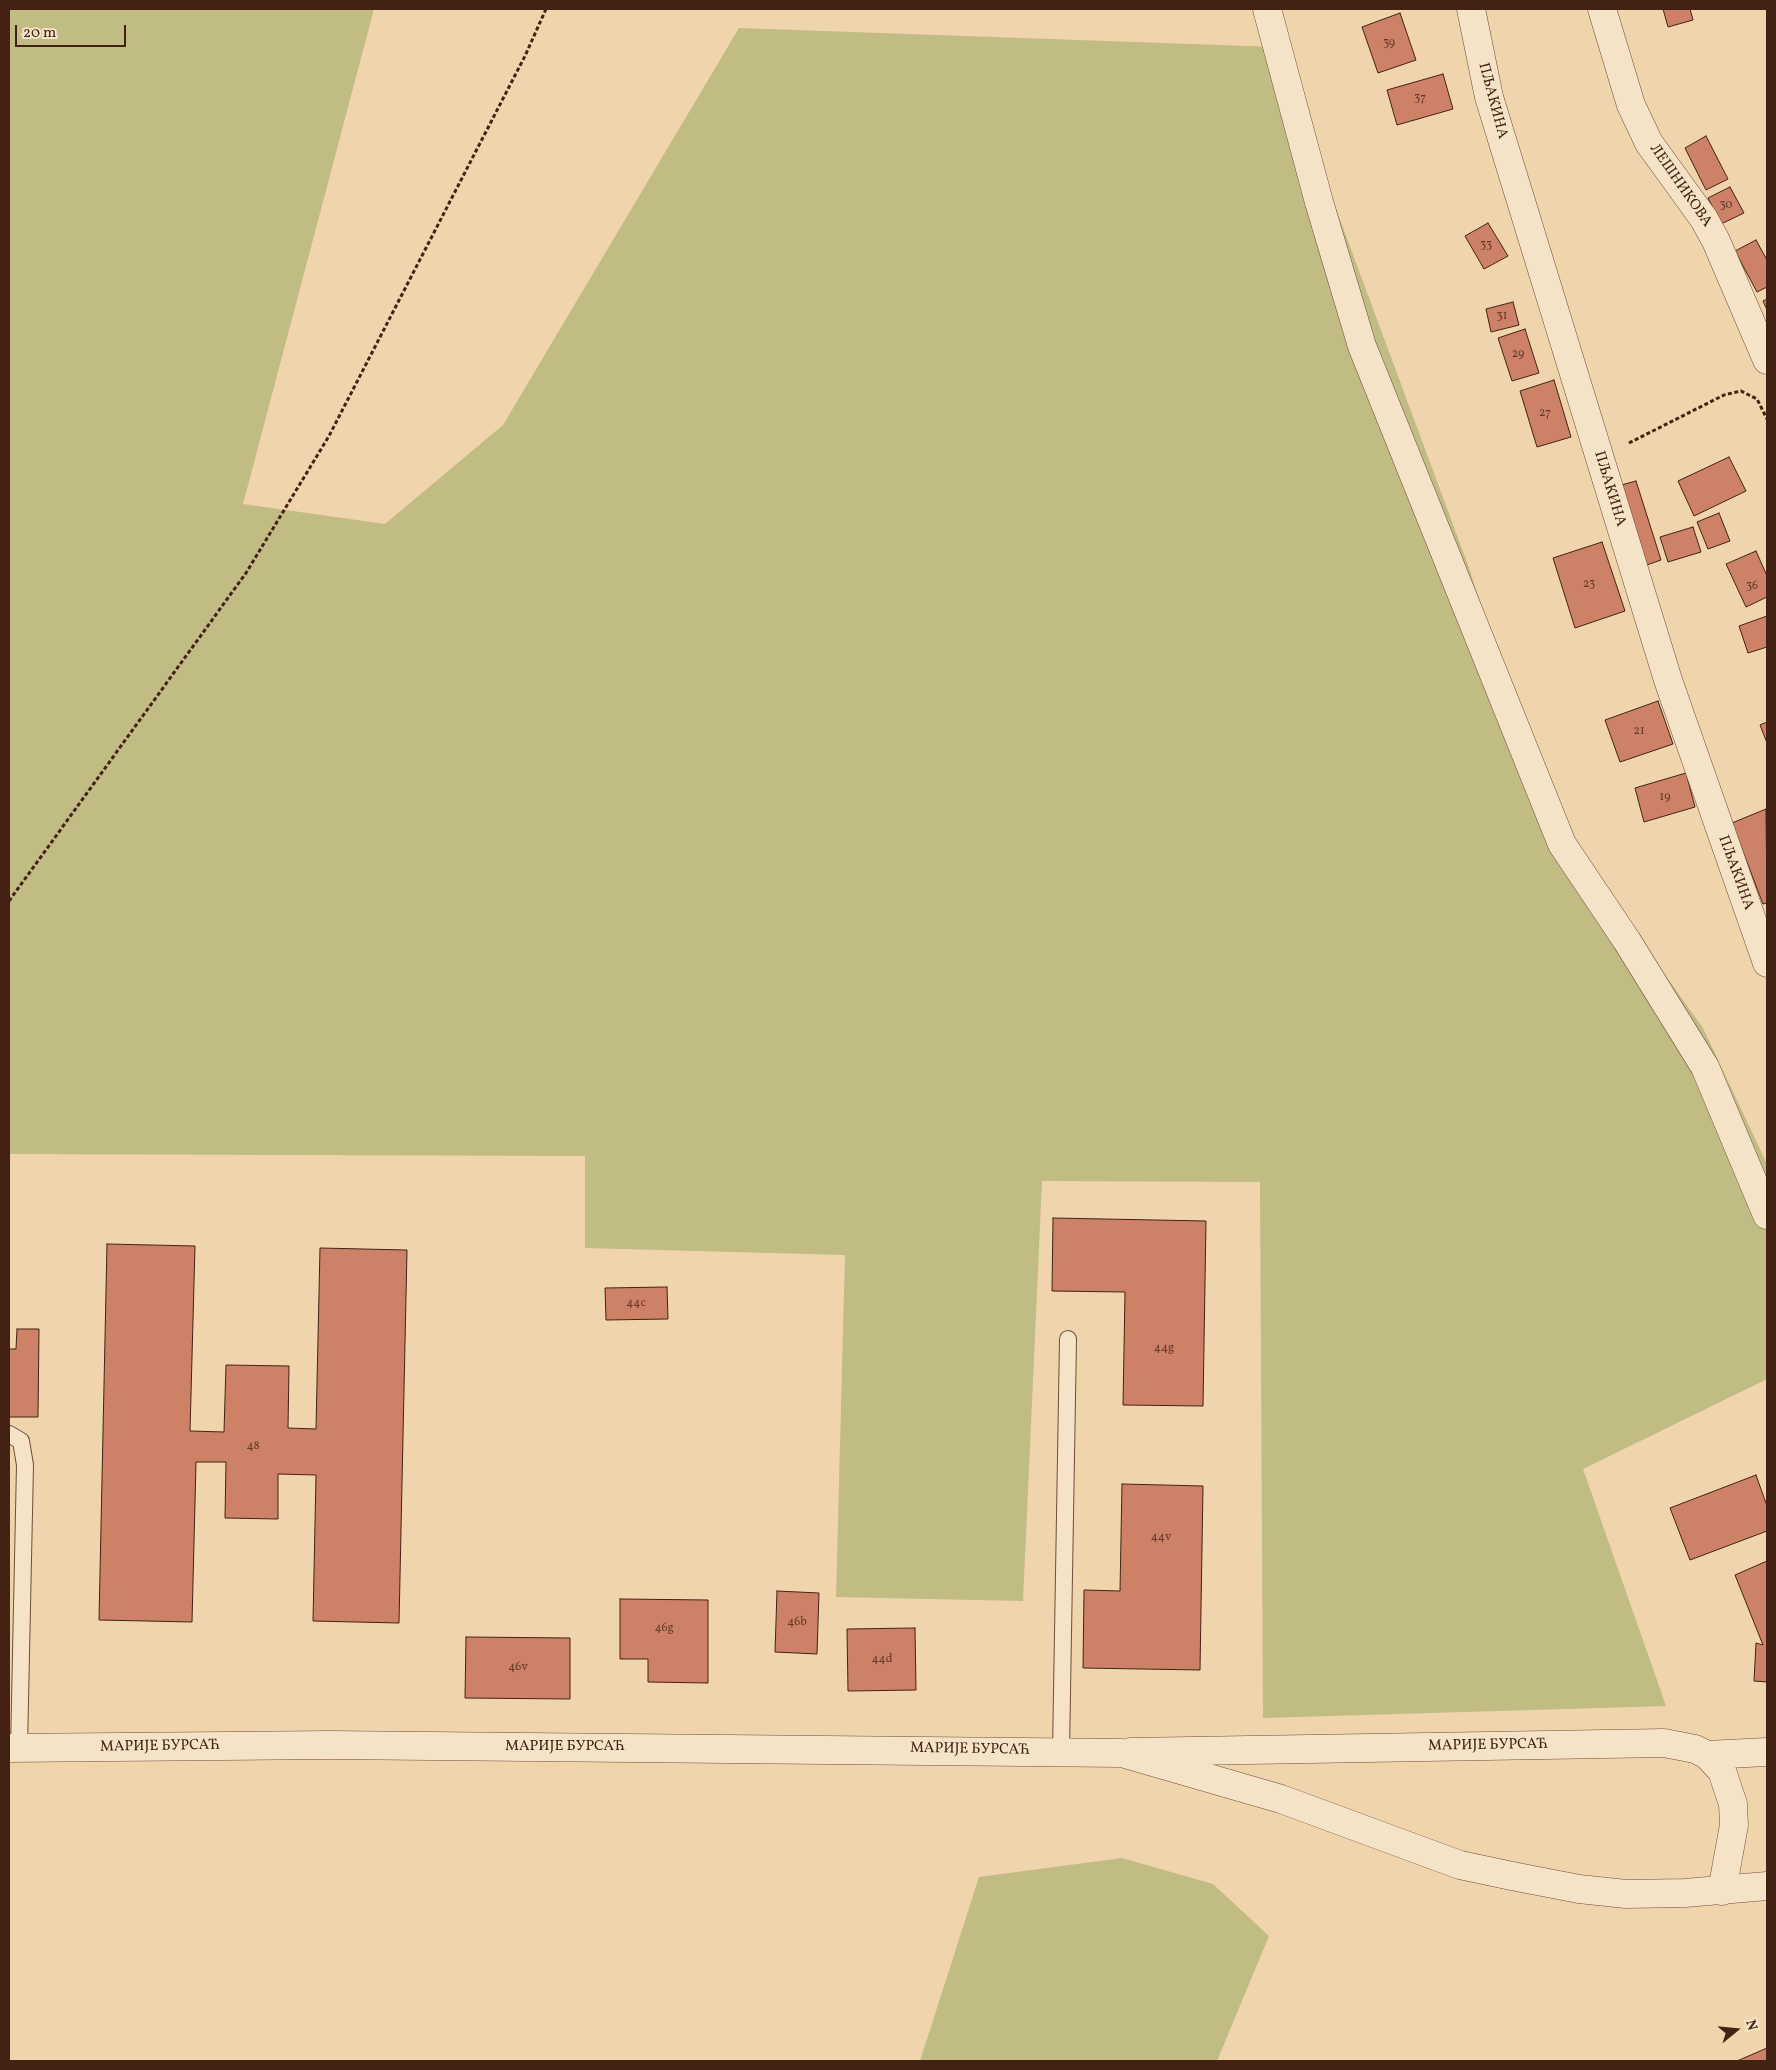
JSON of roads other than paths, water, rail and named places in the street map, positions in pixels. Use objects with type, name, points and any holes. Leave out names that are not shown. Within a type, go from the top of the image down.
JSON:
[{"type":"street","points":[[1267,9],[1316,193],[1362,346],[1562,844],[1627,941],[1705,1066],[1767,1215]]},
{"type":"street","name":"ПЉАКИНА","points":[[1471,9],[1489,97],[1668,680],[1767,963]]},
{"type":"street","name":"ЛЕШНИКОВА","points":[[1602,9],[1632,105],[1649,143],[1704,220],[1716,241],[1767,360]]},
{"type":"street","name":"МАРИЈЕ БУРСАЋ","points":[[14,1748],[340,1745],[1122,1753],[1664,1743],[1695,1749],[1707,1754]]},
{"type":"street","points":[[1707,1754],[1767,1752]]},
{"type":"street","name":"МАРИЈЕ БУРСАЋ","points":[[1122,1753],[1281,1799],[1460,1865],[1579,1889],[1626,1894],[1722,1891],[1767,1886]]},
{"type":"street","points":[[1707,1754],[1722,1771],[1733,1804],[1734,1825],[1722,1891]]},
{"type":"lane","points":[[1061,1751],[1068,1339]]},
{"type":"lane","points":[[9,1434],[21,1441],[25,1465],[14,1748]]}]
